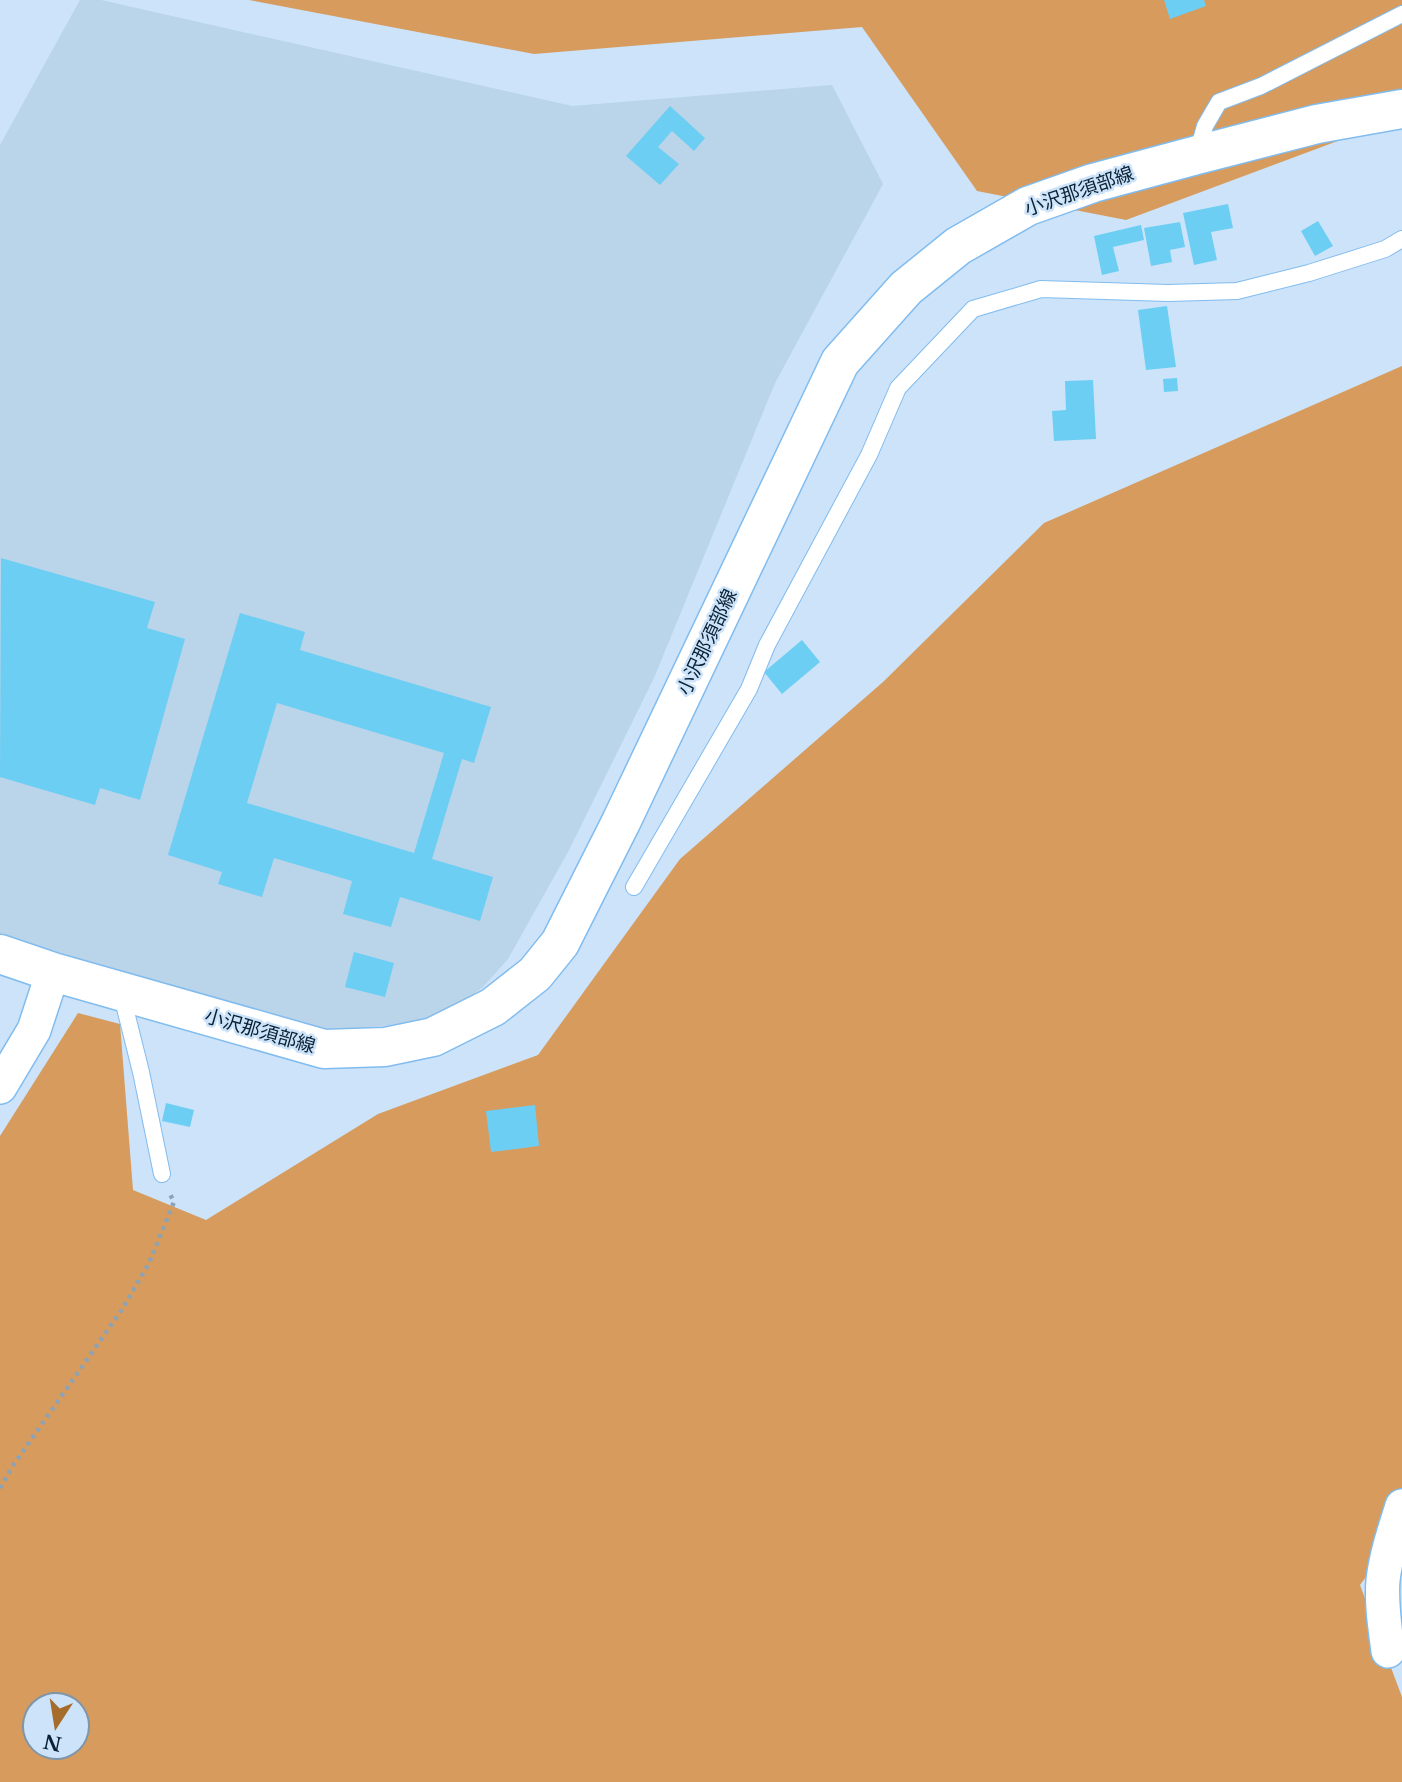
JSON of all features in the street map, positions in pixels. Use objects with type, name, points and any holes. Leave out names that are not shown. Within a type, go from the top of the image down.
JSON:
[{"type":"street","name":"小沢那須部線","points":[[0,954],[53,972],[324,1049],[385,1047],[433,1037],[493,1007],[535,974],[560,943],[621,822],[840,362],[906,288],[958,246],[1028,206],[1093,183],[1197,155],[1317,124],[1402,109]]},
{"type":"street","points":[[0,1087],[34,1030],[53,972]]},
{"type":"street","points":[[1388,1651],[1382,1612],[1383,1581],[1402,1506]]},
{"type":"lane","points":[[1197,155],[1205,126],[1219,102],[1261,86],[1402,14]]},
{"type":"lane","points":[[634,887],[749,689],[767,645],[869,455],[898,387],[973,309],[1041,289],[1168,293],[1237,291],[1385,250],[1402,239]]},
{"type":"lane","points":[[121,990],[162,1174]]},
{"type":"path","points":[[0,1488],[22,1452],[123,1308],[149,1264],[173,1202],[162,1174]]},
{"type":"shaded area","points":[[80,0],[101,0],[572,106],[832,85],[883,184],[775,383],[654,678],[568,852],[508,959],[483,987],[448,1014],[392,1025],[337,1030],[121,990],[0,954],[0,145]]},
{"type":"shaded area","points":[[249,0],[1402,0],[1402,117],[1126,220],[977,191],[862,27],[534,54]]},
{"type":"shaded area","points":[[1402,366],[1402,1528],[1360,1585],[1402,1697],[1402,1782],[0,1782],[0,1136],[78,1013],[120,1024],[133,1190],[206,1220],[378,1114],[538,1055],[680,859],[883,682],[1044,523]]},
{"type":"building","points":[[1164,0],[1204,0],[1206,6],[1170,19]]},
{"type":"building","points":[[670,106],[705,138],[694,151],[672,131],[658,147],[679,164],[660,185],[626,156]]},
{"type":"building","points":[[1228,204],[1233,228],[1211,232],[1217,260],[1194,265],[1183,213]]},
{"type":"building","points":[[1318,221],[1333,246],[1315,256],[1301,231]]},
{"type":"building","points":[[1180,222],[1185,247],[1170,250],[1172,262],[1151,266],[1144,228]]},
{"type":"building","points":[[1141,225],[1144,240],[1113,247],[1119,271],[1102,275],[1094,236]]},
{"type":"building","points":[[1167,306],[1176,367],[1146,370],[1138,310]]},
{"type":"building","points":[[1177,378],[1178,391],[1164,392],[1163,379]]},
{"type":"building","points":[[1093,380],[1096,439],[1054,441],[1052,411],[1066,410],[1065,381]]},
{"type":"building","points":[[1,558],[155,602],[147,628],[185,639],[140,800],[100,788],[95,805],[0,777]]},
{"type":"building","points":[[240,613],[305,632],[300,650],[491,707],[474,763],[462,759],[432,859],[493,877],[480,921],[400,897],[391,927],[343,914],[352,881],[274,858],[262,897],[218,884],[222,872],[168,855]],"holes":[[[277,703],[444,753],[414,853],[247,803]]]},
{"type":"building","points":[[802,640],[820,662],[782,694],[764,672]]},
{"type":"building","points":[[354,952],[394,963],[385,997],[345,987]]},
{"type":"building","points":[[166,1103],[194,1110],[190,1127],[162,1121]]},
{"type":"building","points":[[535,1105],[539,1146],[491,1152],[486,1111]]}]
